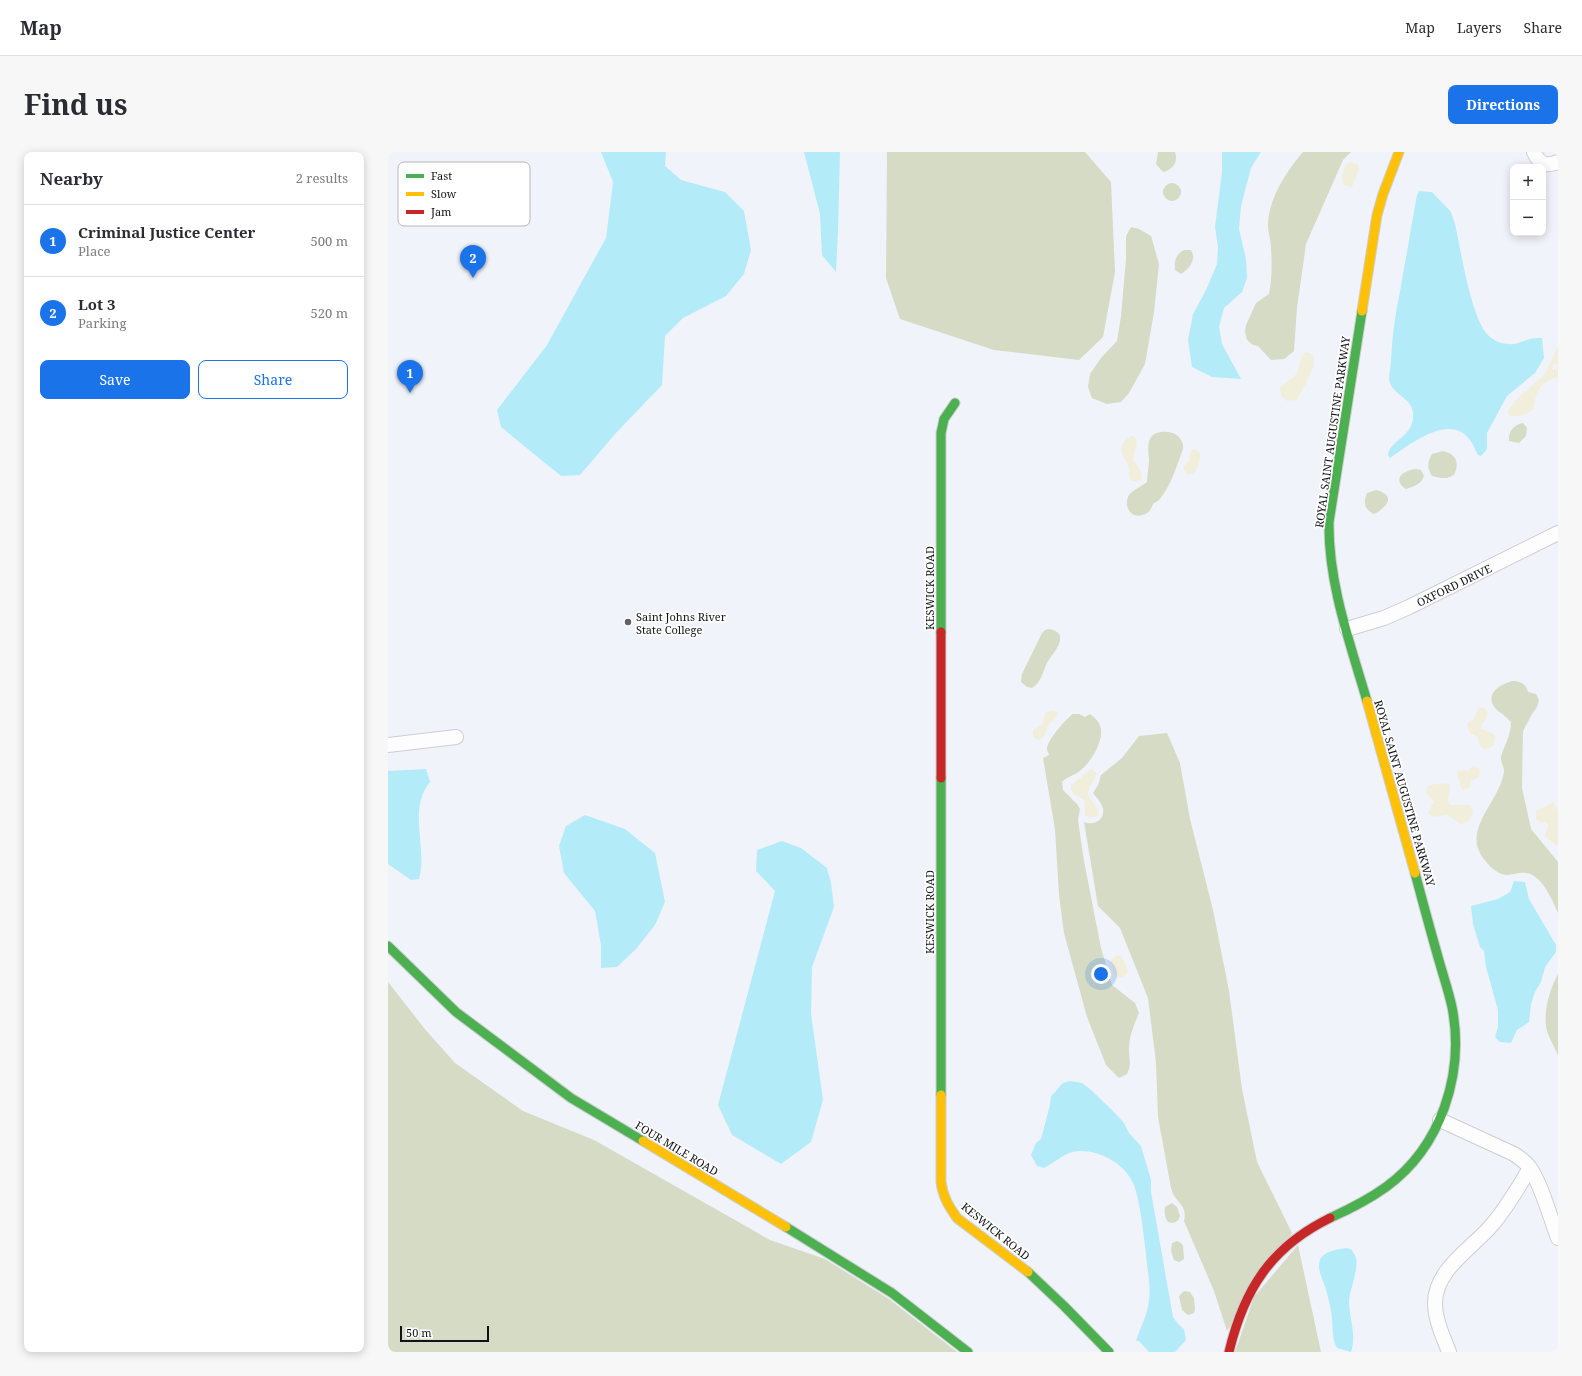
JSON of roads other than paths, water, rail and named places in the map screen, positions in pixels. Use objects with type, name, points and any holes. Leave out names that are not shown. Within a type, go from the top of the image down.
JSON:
[{"type":"street","name":"ROYAL SAINT AUGUSTINE PARKWAY","points":[[1229,1352],[1237,1320],[1249,1293],[1261,1274],[1274,1258],[1290,1242],[1308,1229],[1368,1200],[1403,1173],[1417,1157],[1430,1139],[1440,1120],[1450,1094],[1454,1072],[1456,1036],[1452,1007],[1346,629],[1330,565],[1328,544],[1329,522],[1377,215],[1383,194],[1399,152]]},
{"type":"street","points":[[1534,152],[1541,163],[1548,165],[1558,162]]},
{"type":"street","name":"KESWICK ROAD","points":[[954,403],[944,419],[941,432],[940,1182],[946,1201],[957,1218],[1029,1273],[1109,1352]]},
{"type":"street","name":"OXFORD DRIVE","points":[[1346,629],[1384,618],[1409,608],[1558,533]]},
{"type":"street","points":[[388,745],[456,737]]},
{"type":"street","name":"FOUR MILE ROAD","points":[[388,946],[456,1012],[571,1098],[810,1241],[892,1293],[968,1352]]},
{"type":"street","points":[[1440,1120],[1514,1154],[1530,1168],[1558,1238]]},
{"type":"street","points":[[1449,1352],[1436,1315],[1435,1302],[1441,1278],[1448,1268],[1491,1226],[1508,1204],[1530,1168]]},
{"type":"water","points":[[601,152],[666,152],[665,166],[681,180],[725,192],[744,211],[751,250],[744,274],[726,296],[683,318],[665,336],[662,385],[616,433],[580,475],[561,476],[501,427],[497,410],[547,345],[606,238],[613,182]]},
{"type":"water","points":[[804,152],[840,152],[836,272],[822,255],[820,214]]},
{"type":"water","points":[[1222,152],[1261,152],[1251,168],[1241,206],[1239,229],[1246,259],[1247,278],[1242,292],[1224,308],[1219,327],[1222,344],[1241,379],[1212,377],[1192,367],[1188,340],[1193,314],[1206,290],[1217,264],[1218,247],[1215,227],[1222,172]]},
{"type":"water","points":[[1419,191],[1432,192],[1451,212],[1472,300],[1483,328],[1489,336],[1498,342],[1512,344],[1542,338],[1544,358],[1535,373],[1507,396],[1487,433],[1487,449],[1481,456],[1478,455],[1469,439],[1461,432],[1451,429],[1440,430],[1429,434],[1418,439],[1390,458],[1388,455],[1393,445],[1406,433],[1413,421],[1412,408],[1409,403],[1393,388],[1389,379],[1395,317],[1417,195]]},
{"type":"water","points":[[426,769],[430,782],[423,793],[420,805],[419,829],[421,867],[419,879],[411,880],[388,864],[388,771]]},
{"type":"water","points":[[585,815],[625,829],[655,853],[665,902],[655,925],[636,949],[617,967],[601,968],[601,945],[595,911],[564,873],[559,846],[566,826]]},
{"type":"water","points":[[782,841],[801,848],[827,868],[831,883],[834,907],[812,967],[811,1013],[823,1100],[811,1142],[781,1164],[732,1135],[718,1105],[775,891],[756,871],[757,850]]},
{"type":"water","points":[[1514,881],[1525,882],[1529,899],[1556,945],[1556,952],[1545,967],[1541,982],[1535,992],[1531,1004],[1529,1022],[1517,1030],[1511,1043],[1500,1042],[1495,1037],[1498,1027],[1498,1010],[1486,967],[1484,951],[1480,947],[1473,924],[1471,906],[1498,899],[1510,892]]},
{"type":"water","points":[[1070,1081],[1082,1083],[1090,1089],[1124,1123],[1129,1133],[1141,1146],[1151,1180],[1151,1192],[1173,1317],[1184,1329],[1186,1340],[1175,1352],[1149,1352],[1139,1341],[1136,1341],[1147,1310],[1150,1289],[1140,1209],[1134,1185],[1125,1171],[1112,1160],[1096,1153],[1075,1151],[1061,1157],[1044,1168],[1037,1166],[1031,1155],[1036,1143],[1041,1139],[1051,1096],[1063,1083]]},
{"type":"water","points":[[1347,1248],[1352,1250],[1357,1262],[1349,1300],[1353,1333],[1353,1346],[1351,1352],[1337,1348],[1335,1345],[1329,1302],[1319,1268],[1320,1260],[1324,1254]]},
{"type":"place","name":"Lot 3","points":[[473,278]]},
{"type":"place","name":"Criminal Justice Center","points":[[410,393]]},
{"type":"place","name":"Saint Johns River State College","points":[[628,622]]}]
